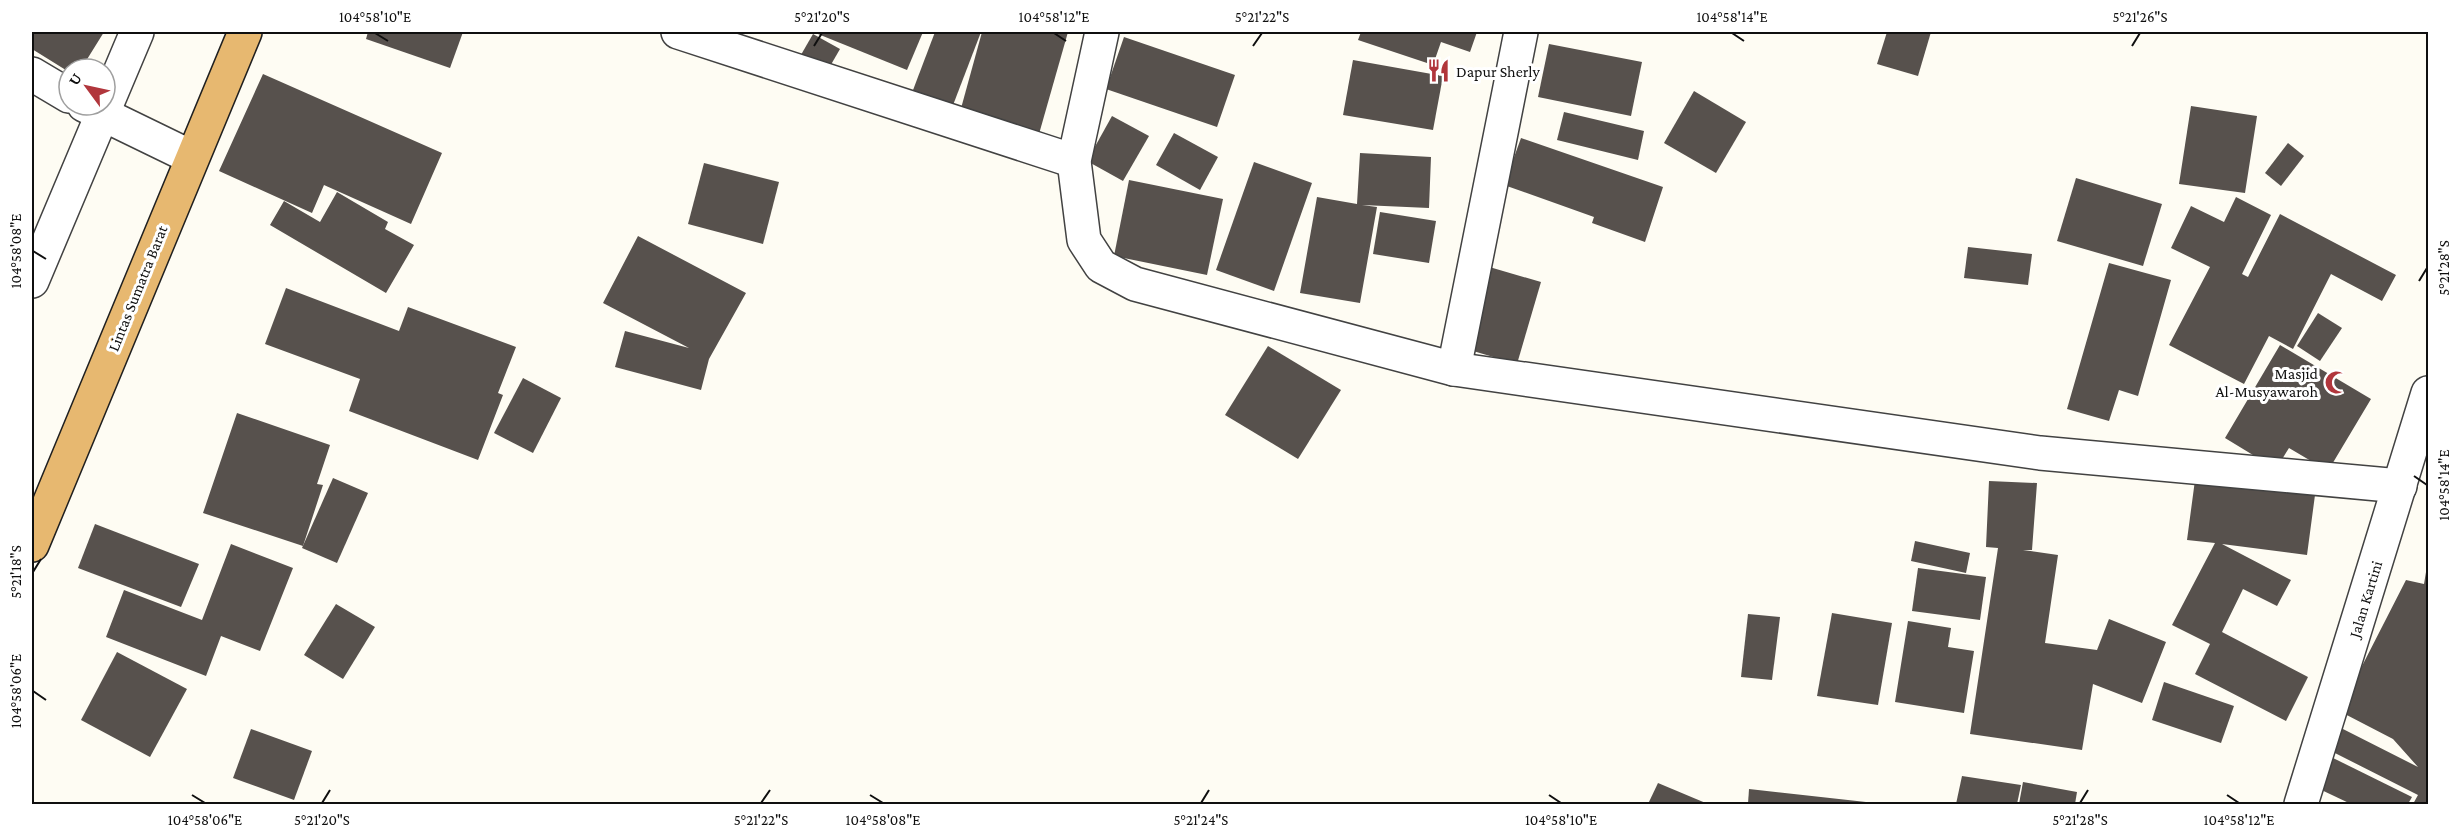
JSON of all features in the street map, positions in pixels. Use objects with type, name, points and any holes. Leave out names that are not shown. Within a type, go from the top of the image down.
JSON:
[{"type":"highway","name":"Lintas Sumatra Barat","points":[[32,545],[191,157],[245,32]]},
{"type":"street","points":[[117,67],[137,32]]},
{"type":"street","points":[[678,32],[1074,161]]},
{"type":"street","points":[[1102,32],[1074,161],[1084,240],[1101,266],[1135,284],[1454,369],[2040,453],[2400,486]]},
{"type":"street","points":[[1454,369],[1521,32]]},
{"type":"street","points":[[32,74],[57,89]]},
{"type":"street","points":[[32,281],[91,117]]},
{"type":"street","points":[[108,117],[191,157]]},
{"type":"street","name":"Jalan Kartini","points":[[2301,804],[2428,393]]},
{"type":"building","points":[[32,32],[104,32],[88,57],[57,57],[57,65],[32,49]]},
{"type":"building","points":[[368,32],[463,32],[450,68],[366,39]]},
{"type":"building","points":[[813,32],[923,32],[907,70]]},
{"type":"building","points":[[935,32],[981,32],[950,113],[910,98]]},
{"type":"building","points":[[982,32],[1068,32],[1039,134],[960,112]]},
{"type":"building","points":[[1361,32],[1477,32],[1470,52],[1441,42],[1433,65],[1358,40]]},
{"type":"building","points":[[1887,32],[1931,32],[1918,76],[1877,64]]},
{"type":"building","points":[[813,34],[840,49],[825,75],[798,60]]},
{"type":"building","points":[[1124,37],[1235,75],[1217,127],[1106,89]]},
{"type":"building","points":[[1549,44],[1642,62],[1631,116],[1538,97]]},
{"type":"building","points":[[1353,60],[1443,76],[1433,130],[1343,115]]},
{"type":"building","points":[[263,74],[442,153],[411,224],[324,185],[312,213],[219,171]]},
{"type":"building","points":[[1694,91],[1746,122],[1716,173],[1664,143]]},
{"type":"building","points":[[2191,106],[2257,116],[2245,193],[2179,184]]},
{"type":"building","points":[[1564,112],[1644,131],[1638,160],[1557,140]]},
{"type":"building","points":[[1112,116],[1149,136],[1123,181],[1087,161]]},
{"type":"building","points":[[1174,133],[1218,157],[1200,190],[1156,165]]},
{"type":"building","points":[[1521,138],[1663,187],[1645,242],[1592,223],[1594,217],[1504,185]]},
{"type":"building","points":[[2288,143],[2304,156],[2281,186],[2265,173]]},
{"type":"building","points":[[1360,153],[1431,157],[1429,208],[1362,205],[1377,207],[1360,303],[1300,293],[1317,197],[1357,204]]},
{"type":"building","points":[[1254,162],[1312,183],[1274,291],[1216,270]]},
{"type":"building","points":[[704,163],[779,182],[763,244],[688,224]]},
{"type":"building","points":[[2076,178],[2162,204],[2143,266],[2057,241]]},
{"type":"building","points":[[1129,180],[1223,199],[1207,275],[1114,256]]},
{"type":"building","points":[[337,192],[388,222],[385,229],[414,245],[386,293],[270,225],[284,201],[320,222]]},
{"type":"building","points":[[2236,197],[2271,215],[2242,274],[2248,277],[2280,214],[2396,275],[2382,301],[2331,274],[2293,349],[2269,336],[2244,384],[2169,345],[2210,267],[2171,248],[2191,206],[2224,222]]},
{"type":"building","points":[[1380,212],[1436,221],[1429,263],[1373,254]]},
{"type":"building","points":[[638,236],[746,293],[709,359],[701,390],[615,367],[625,331],[689,348],[603,303]]},
{"type":"building","points":[[1968,247],[2032,254],[2028,285],[1964,278]]},
{"type":"building","points":[[2109,263],[2171,280],[2138,396],[2119,390],[2109,421],[2067,409]]},
{"type":"building","points":[[1486,266],[1541,282],[1517,364],[1463,348]]},
{"type":"building","points":[[286,288],[399,331],[408,307],[516,347],[498,393],[503,395],[478,460],[349,411],[360,379],[265,344]]},
{"type":"building","points":[[2318,313],[2342,328],[2320,361],[2297,346]]},
{"type":"building","points":[[2280,345],[2371,399],[2328,471],[2289,448],[2276,469],[2225,438]]},
{"type":"building","points":[[1268,346],[1341,390],[1298,459],[1225,415]]},
{"type":"building","points":[[523,378],[561,398],[533,453],[494,433]]},
{"type":"building","points":[[237,413],[330,445],[317,484],[323,485],[303,546],[203,513]]},
{"type":"building","points":[[333,478],[368,493],[337,563],[302,548]]},
{"type":"building","points":[[2195,480],[2315,495],[2307,555],[2222,544],[2291,580],[2277,606],[2243,589],[2222,632],[2308,677],[2286,721],[2195,674],[2210,644],[2172,625],[2215,543],[2187,540]]},
{"type":"building","points":[[1989,481],[2037,483],[2032,550],[2023,550],[2058,555],[2045,643],[2097,650],[2109,619],[2166,642],[2142,703],[2093,684],[2082,750],[1970,734],[1998,548],[1986,547]]},
{"type":"building","points":[[95,524],[199,564],[181,607],[78,568]]},
{"type":"building","points":[[1915,541],[1970,553],[1966,573],[1911,561]]},
{"type":"building","points":[[231,544],[293,568],[260,651],[221,636],[206,676],[106,637],[124,590],[202,620]]},
{"type":"building","points":[[2427,566],[2428,804],[2413,804],[2418,795],[2327,749],[2339,727],[2418,767],[2393,739],[2339,711],[2406,580],[2424,584]]},
{"type":"building","points":[[1918,568],[1986,577],[1980,620],[1912,611]]},
{"type":"building","points":[[336,604],[375,627],[343,679],[304,655]]},
{"type":"building","points":[[1832,613],[1892,623],[1878,705],[1817,696]]},
{"type":"building","points":[[1748,614],[1780,617],[1772,680],[1741,677]]},
{"type":"building","points":[[1908,621],[1951,628],[1948,647],[1974,651],[1964,713],[1895,702]]},
{"type":"building","points":[[117,652],[187,689],[150,757],[81,720]]},
{"type":"building","points":[[2164,682],[2234,706],[2221,743],[2152,720]]},
{"type":"building","points":[[251,729],[312,751],[294,800],[233,778]]},
{"type":"building","points":[[2329,756],[2412,797],[2408,804],[2351,804],[2313,786]]},
{"type":"building","points":[[1962,776],[2021,785],[2017,804],[1956,804]]},
{"type":"building","points":[[2023,782],[2077,792],[2075,804],[2019,804]]},
{"type":"building","points":[[1658,783],[1708,804],[1648,804]]},
{"type":"building","points":[[1749,789],[1875,803],[1748,804]]},
{"type":"place","name":"Dapur Sherly","points":[[1438,71]]},
{"type":"place","name":"Masjid Al-Musyawaroh","points":[[2336,382]]}]
